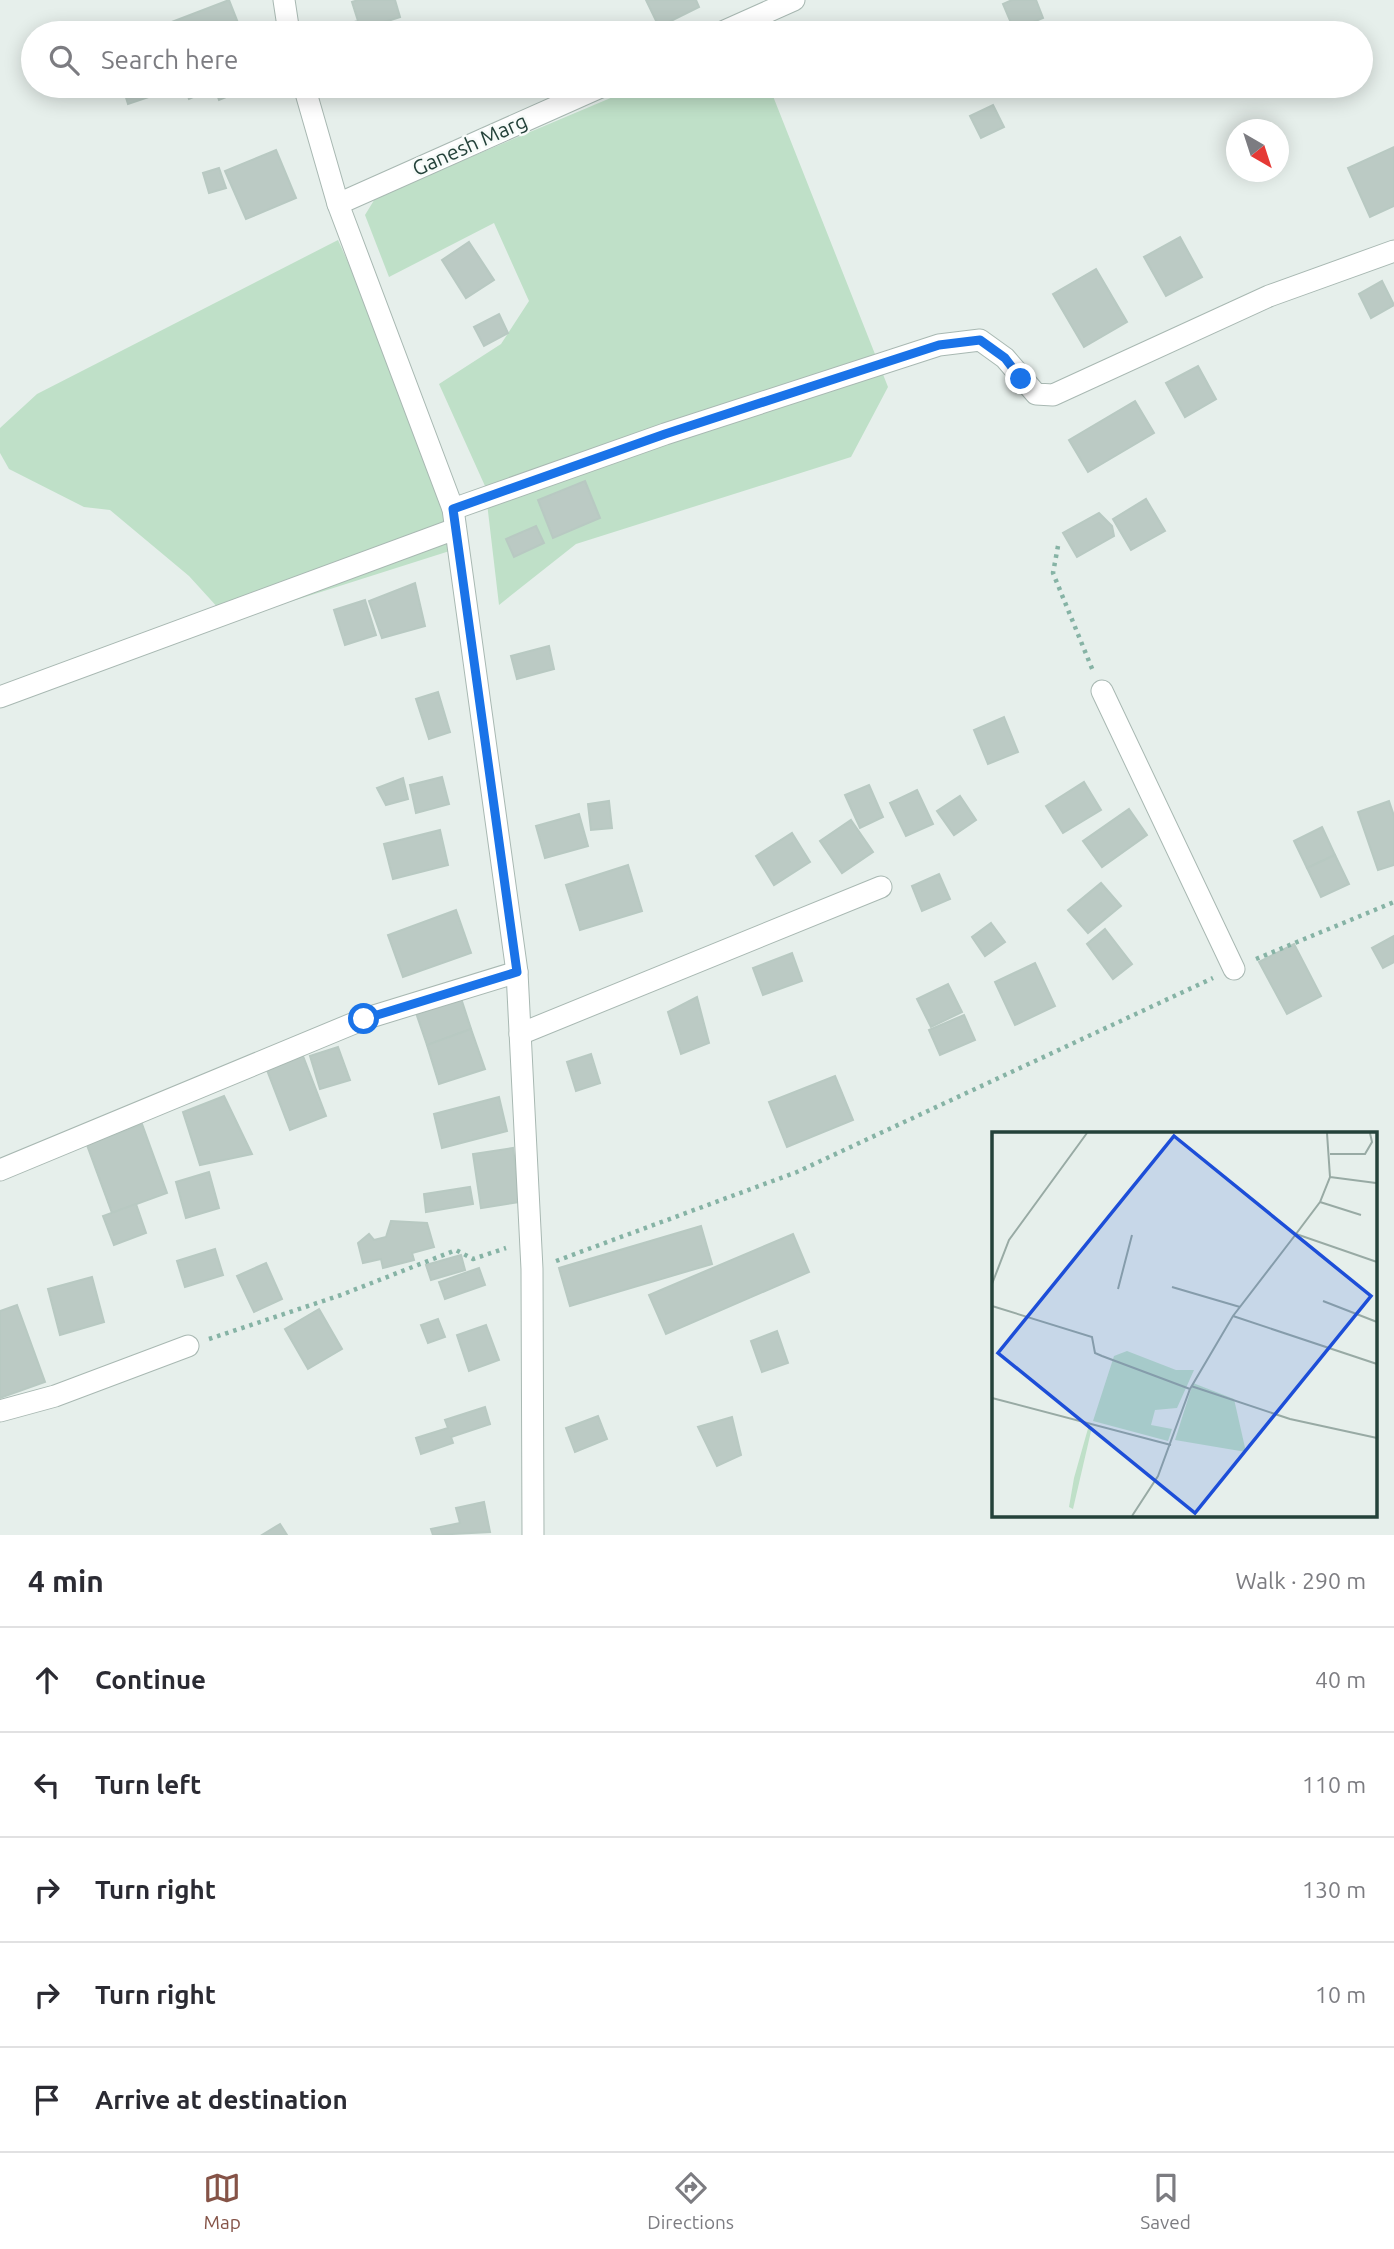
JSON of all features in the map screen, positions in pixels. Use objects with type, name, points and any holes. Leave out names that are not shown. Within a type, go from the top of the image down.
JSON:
[{"type":"street","points":[[284,0],[287,21]]},
{"type":"street","points":[[747,21],[794,0]]},
{"type":"street","points":[[307,98],[338,204],[454,519],[517,972],[532,1269],[533,1535]]},
{"type":"street","name":"Ganesh Marg","points":[[338,204],[576,98]]},
{"type":"street","points":[[0,697],[665,434],[939,345],[980,340],[1005,358],[1036,394],[1053,395],[1269,296],[1394,251]]},
{"type":"street","points":[[1102,691],[1234,969]]},
{"type":"street","points":[[520,1034],[881,887]]},
{"type":"street","points":[[0,1170],[364,1019],[517,972]]},
{"type":"street","points":[[0,1410],[55,1396],[188,1346]]},
{"type":"path","points":[[1058,546],[1053,573],[1102,691]]},
{"type":"path","points":[[532,1269],[797,1172],[1234,969],[1394,902]]},
{"type":"path","points":[[188,1346],[293,1312],[456,1250],[473,1259],[530,1241]]},
{"type":"green space","points":[[611,98],[774,98],[888,387],[851,457],[576,544],[499,605],[485,486],[439,384],[501,344],[529,301],[494,223],[389,277],[365,215],[376,197]]},
{"type":"green space","points":[[338,240],[453,495],[459,548],[230,621],[189,576],[110,510],[84,507],[9,469],[0,453],[0,428],[37,394]]},
{"type":"building","points":[[229,0],[237,21],[174,21]]},
{"type":"building","points":[[395,0],[400,17],[388,21],[358,21],[352,2]]},
{"type":"building","points":[[646,0],[696,0],[699,7],[671,21],[656,21]]},
{"type":"building","points":[[1012,0],[1036,0],[1043,18],[1036,21],[1010,21],[1003,4]]},
{"type":"building","points":[[126,98],[146,98],[128,104]]},
{"type":"building","points":[[993,105],[1004,127],[981,138],[970,116]]},
{"type":"building","points":[[1394,147],[1394,206],[1370,217],[1348,168]]},
{"type":"building","points":[[276,150],[296,198],[246,219],[225,171]]},
{"type":"building","points":[[219,168],[226,188],[209,193],[203,173]]},
{"type":"building","points":[[1180,237],[1202,277],[1166,296],[1144,257]]},
{"type":"building","points":[[469,242],[494,280],[466,298],[442,260]]},
{"type":"building","points":[[1096,269],[1127,322],[1084,347],[1053,294]]},
{"type":"building","points":[[1382,281],[1394,305],[1371,318],[1359,294]]},
{"type":"building","points":[[499,314],[508,333],[484,346],[474,327]]},
{"type":"building","points":[[1198,366],[1216,399],[1185,417],[1166,383]]},
{"type":"building","points":[[1135,401],[1154,433],[1088,472],[1069,440]]},
{"type":"building","points":[[585,481],[600,518],[553,538],[538,500]]},
{"type":"building","points":[[1146,499],[1165,531],[1131,550],[1113,519]]},
{"type":"building","points":[[1099,513],[1112,526],[1114,536],[1077,557],[1063,533]]},
{"type":"building","points":[[536,526],[544,543],[514,557],[506,539]]},
{"type":"building","points":[[415,583],[425,626],[382,638],[369,601]]},
{"type":"building","points":[[365,600],[376,635],[345,645],[334,610]]},
{"type":"building","points":[[549,646],[554,669],[517,679],[511,656]]},
{"type":"building","points":[[438,692],[450,732],[429,739],[416,699]]},
{"type":"building","points":[[1004,717],[1018,752],[988,764],[974,730]]},
{"type":"building","points":[[442,777],[449,804],[416,813],[410,785]]},
{"type":"building","points":[[403,778],[408,799],[386,805],[377,788]]},
{"type":"building","points":[[1084,782],[1101,810],[1063,833],[1046,806]]},
{"type":"building","points":[[869,785],[883,817],[860,828],[845,795]]},
{"type":"building","points":[[917,790],[933,824],[906,836],[890,803]]},
{"type":"building","points":[[960,796],[976,820],[954,835],[937,811]]},
{"type":"building","points":[[609,801],[612,828],[591,830],[588,804]]},
{"type":"building","points":[[1389,801],[1394,816],[1394,865],[1378,870],[1358,812]]},
{"type":"building","points":[[1129,809],[1147,835],[1102,867],[1083,841]]},
{"type":"building","points":[[579,814],[588,846],[545,858],[536,826]]},
{"type":"building","points":[[851,820],[873,852],[842,873],[820,841]]},
{"type":"building","points":[[1322,827],[1335,855],[1307,868],[1294,841]]},
{"type":"building","points":[[440,830],[448,865],[393,879],[384,844]]},
{"type":"building","points":[[792,833],[810,862],[774,885],[756,856]]},
{"type":"building","points":[[1335,855],[1349,884],[1321,897],[1307,868]]},
{"type":"building","points":[[628,865],[642,911],[580,930],[566,885]]},
{"type":"building","points":[[939,874],[950,899],[922,911],[912,886]]},
{"type":"building","points":[[1101,883],[1121,906],[1088,933],[1068,910]]},
{"type":"building","points":[[456,910],[471,953],[403,977],[388,935]]},
{"type":"building","points":[[991,923],[1005,942],[985,956],[972,937]]},
{"type":"building","points":[[1105,929],[1132,964],[1113,979],[1087,944]]},
{"type":"building","points":[[1394,936],[1394,962],[1383,968],[1372,948]]},
{"type":"building","points":[[1294,944],[1321,996],[1287,1014],[1259,962]]},
{"type":"building","points":[[792,953],[802,981],[763,995],[753,968]]},
{"type":"building","points":[[1035,963],[1055,1006],[1015,1025],[995,982]]},
{"type":"building","points":[[948,984],[962,1012],[931,1027],[917,999]]},
{"type":"building","points":[[459,992],[471,1029],[427,1045],[414,1007]]},
{"type":"building","points":[[697,997],[709,1043],[681,1054],[668,1012]]},
{"type":"building","points":[[964,1015],[975,1040],[940,1055],[929,1030]]},
{"type":"building","points":[[471,1029],[485,1069],[439,1084],[427,1045]]},
{"type":"building","points":[[338,1047],[350,1080],[320,1089],[310,1056]]},
{"type":"building","points":[[591,1054],[600,1083],[576,1091],[567,1062]]},
{"type":"building","points":[[303,1056],[326,1116],[290,1130],[267,1070]]},
{"type":"building","points":[[835,1076],[853,1120],[787,1147],[769,1102]]},
{"type":"building","points":[[224,1096],[252,1154],[200,1165],[183,1112]]},
{"type":"building","points":[[499,1097],[507,1131],[442,1148],[434,1114]]},
{"type":"building","points":[[142,1124],[167,1193],[112,1213],[87,1145]]},
{"type":"building","points":[[513,1148],[520,1202],[481,1208],[473,1154]]},
{"type":"building","points":[[209,1172],[219,1208],[186,1218],[176,1182]]},
{"type":"building","points":[[470,1187],[473,1204],[426,1212],[424,1194]]},
{"type":"building","points":[[136,1204],[146,1233],[114,1245],[103,1216]]},
{"type":"building","points":[[391,1221],[427,1223],[434,1247],[412,1253],[414,1260],[383,1268],[381,1259],[363,1263],[358,1243],[369,1234],[374,1240],[386,1237]]},
{"type":"building","points":[[701,1226],[712,1264],[570,1306],[559,1268]]},
{"type":"building","points":[[793,1234],[809,1272],[666,1334],[649,1295]]},
{"type":"building","points":[[215,1249],[223,1275],[185,1287],[177,1261]]},
{"type":"building","points":[[461,1255],[465,1270],[431,1280],[426,1265]]},
{"type":"building","points":[[266,1263],[282,1299],[254,1312],[237,1276]]},
{"type":"building","points":[[479,1268],[485,1285],[445,1299],[439,1282]]},
{"type":"building","points":[[92,1277],[104,1322],[60,1335],[48,1289]]},
{"type":"building","points":[[17,1305],[45,1382],[0,1398],[0,1311]]},
{"type":"building","points":[[319,1309],[342,1349],[308,1369],[285,1329]]},
{"type":"building","points":[[438,1319],[445,1337],[428,1343],[421,1325]]},
{"type":"building","points":[[486,1325],[499,1360],[469,1371],[457,1335]]},
{"type":"building","points":[[777,1331],[788,1363],[762,1372],[751,1341]]},
{"type":"building","points":[[485,1407],[490,1424],[451,1437],[453,1443],[421,1454],[416,1438],[448,1428],[445,1420]]},
{"type":"building","points":[[598,1416],[607,1439],[575,1452],[566,1428]]},
{"type":"building","points":[[732,1417],[741,1455],[717,1466],[698,1427]]},
{"type":"building","points":[[484,1502],[490,1532],[433,1535],[431,1529],[460,1523],[456,1508]]},
{"type":"building","points":[[280,1524],[287,1535],[262,1535]]},
{"type":"route","points":[[364,1019],[517,972],[453,509],[665,434],[939,345],[980,340],[1005,358],[1021,379]]}]
